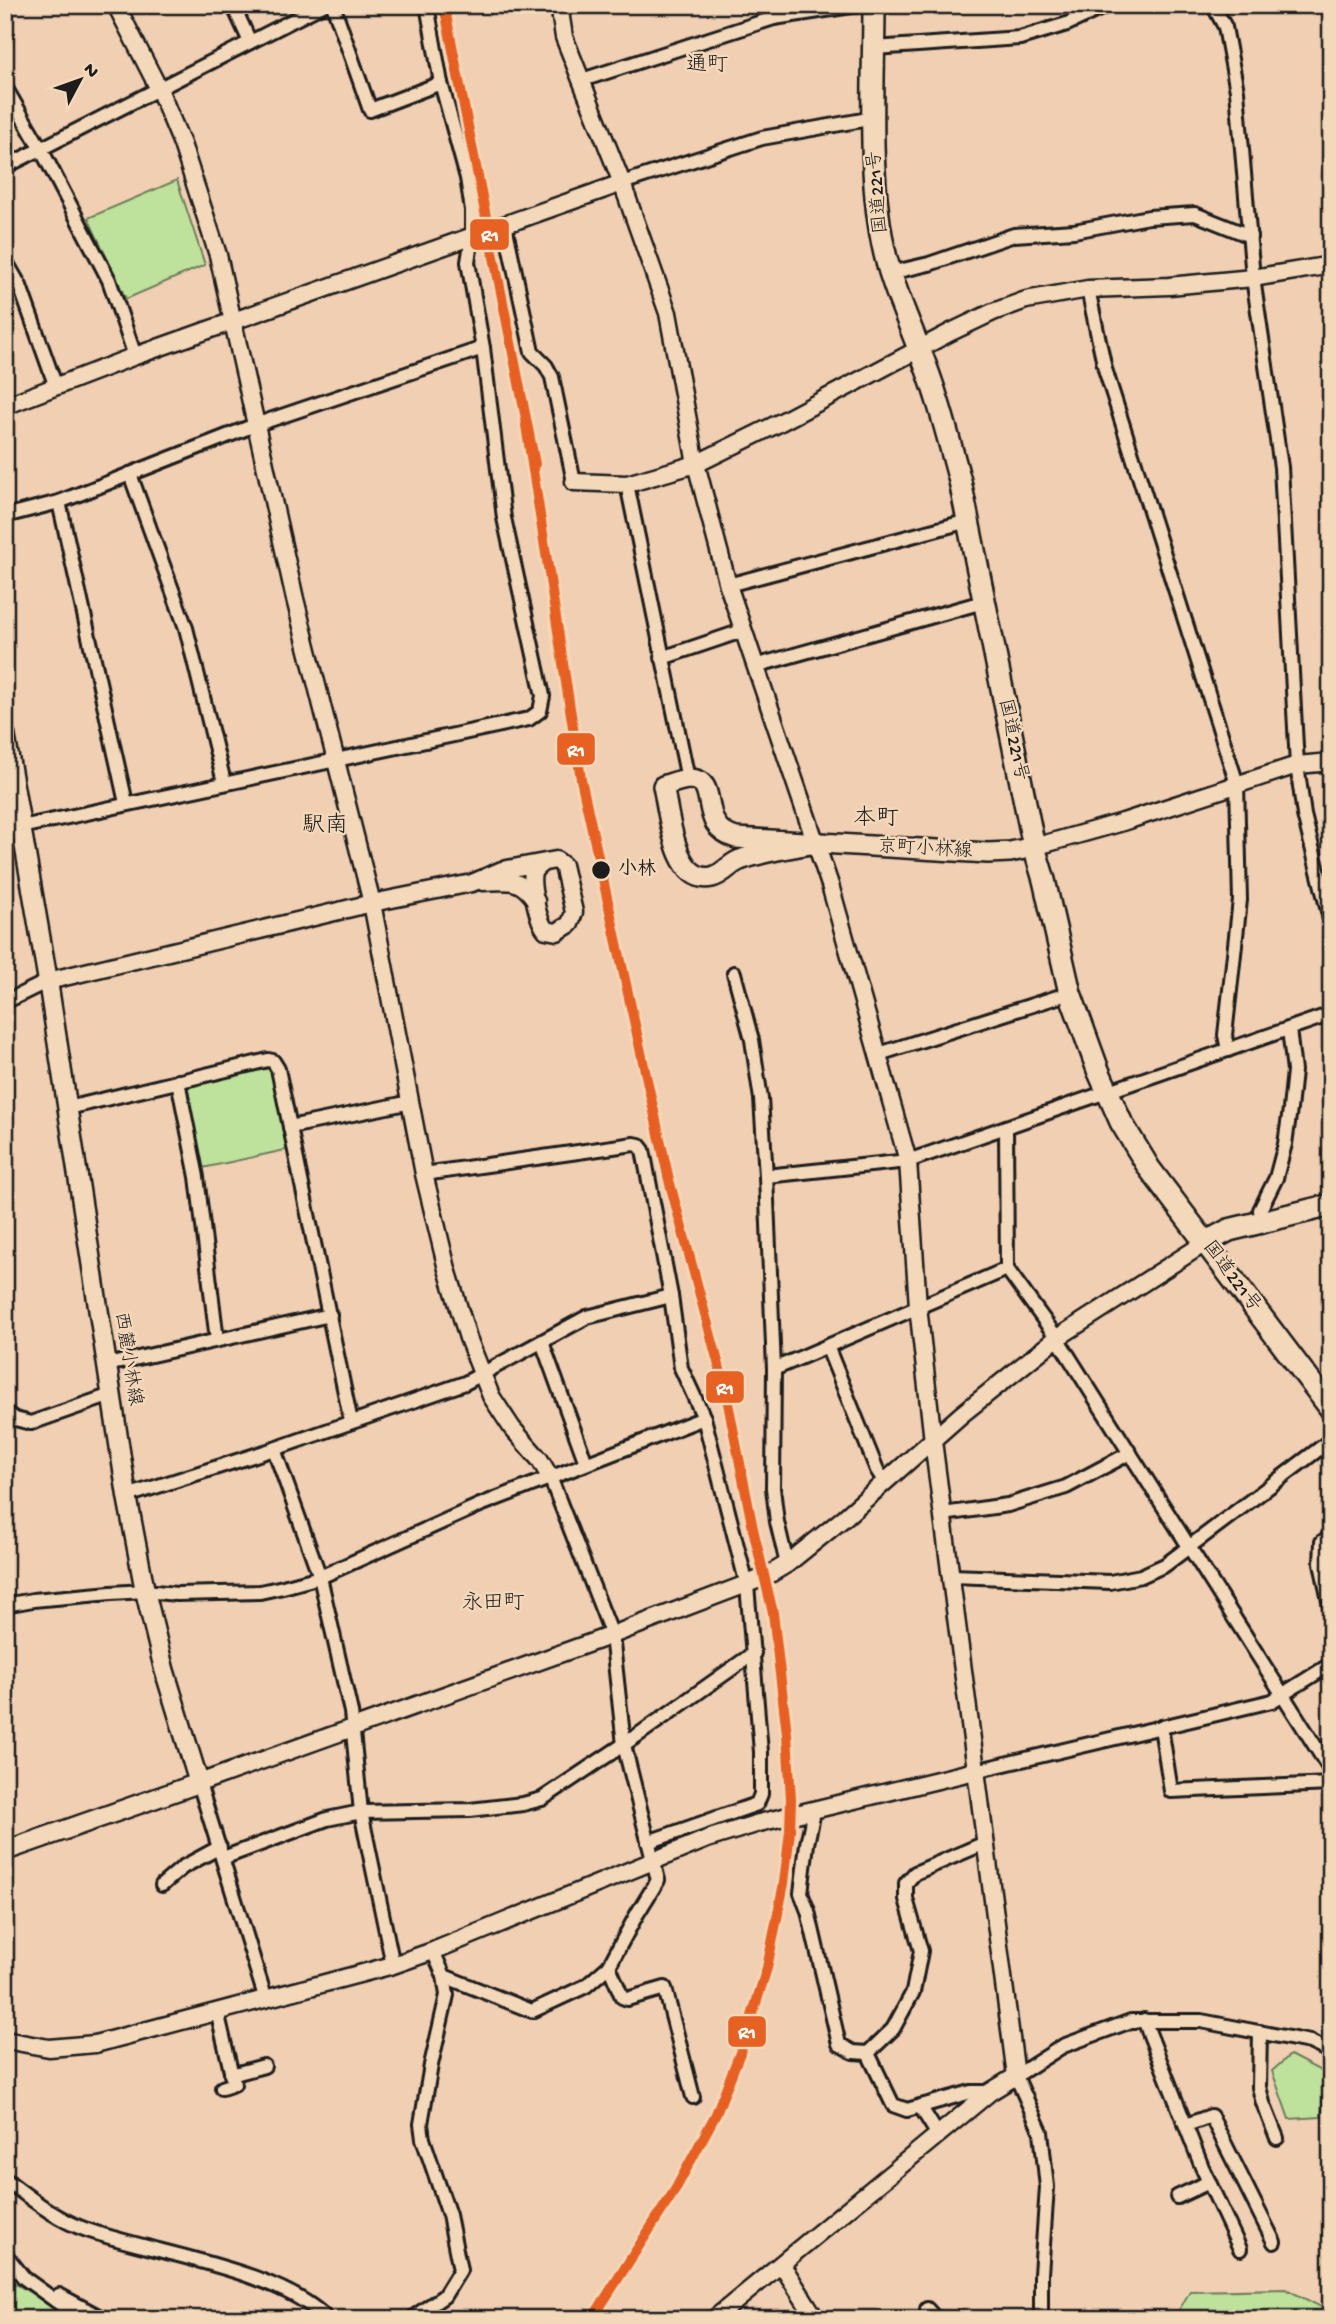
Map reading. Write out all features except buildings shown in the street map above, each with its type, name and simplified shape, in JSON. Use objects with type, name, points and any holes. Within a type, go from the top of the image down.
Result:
[{"type":"highway","name":"国道221号","points":[[874,5],[874,118],[878,206],[884,253],[946,429],[968,521],[1034,848],[1070,993],[1121,1122],[1149,1168],[1331,1409]]},
{"type":"highway","points":[[1205,1242],[1229,1230],[1331,1205]]},
{"type":"main road","name":"西麓小林線","points":[[5,734],[48,981],[127,1496],[145,1591],[164,1669],[199,1783]]},
{"type":"main road","name":"京町小林線","points":[[815,843],[739,860],[713,877],[692,873],[680,858],[663,786],[688,779],[704,785],[716,827],[724,835],[736,838],[988,853],[1034,848]]},
{"type":"main road","points":[[5,1851],[199,1783]]},
{"type":"street","points":[[116,5],[159,89],[182,144],[204,208],[234,321],[255,425],[372,903],[424,1174],[447,1269],[481,1374],[500,1411],[540,1460],[550,1478],[612,1635],[624,1745],[658,1880],[636,1914],[609,1966],[586,1986],[532,2011],[444,1976]]},
{"type":"street","points":[[233,5],[250,42]]},
{"type":"street","points":[[5,167],[323,5]]},
{"type":"street","points":[[333,5],[370,110],[441,83]]},
{"type":"street","points":[[21,827],[529,719],[540,711],[542,705],[504,518],[483,348],[468,262],[472,210],[467,178],[441,83],[427,5]]},
{"type":"street","points":[[559,5],[564,37],[622,183],[668,313],[696,464],[728,585],[830,885],[908,1161],[918,1306],[933,1441],[1016,2076],[1041,2132],[1047,2187],[1041,2319]]},
{"type":"street","points":[[582,80],[774,18],[858,5]]},
{"type":"street","points":[[874,48],[1020,38],[1067,23],[1108,5]]},
{"type":"street","points":[[1213,5],[1225,27],[1237,91],[1253,278],[1281,467],[1297,765],[1304,815],[1331,923]]},
{"type":"street","points":[[5,87],[41,149],[109,280],[135,356]]},
{"type":"street","points":[[5,406],[135,356],[622,183],[762,138],[874,118]]},
{"type":"street","points":[[890,273],[929,264],[1014,235],[1074,231],[1149,217],[1195,214],[1250,236]]},
{"type":"street","points":[[505,225],[532,352],[546,366],[552,377],[574,482],[627,484],[696,464],[993,312],[1026,300],[1088,289],[1169,286],[1253,278],[1331,265]]},
{"type":"street","points":[[5,260],[20,286],[56,387]]},
{"type":"street","points":[[1088,289],[1105,369],[1237,784],[1240,900],[1225,1035],[1228,1050]]},
{"type":"street","points":[[5,516],[59,502],[255,425],[483,348]]},
{"type":"street","points":[[130,474],[186,628],[224,782]]},
{"type":"street","points":[[627,484],[688,779]]},
{"type":"street","points":[[59,502],[126,803]]},
{"type":"street","points":[[728,585],[968,521]]},
{"type":"street","points":[[755,666],[984,602]]},
{"type":"street","points":[[662,658],[742,631]]},
{"type":"street","points":[[1034,848],[1297,765],[1331,762]]},
{"type":"street","points":[[472,883],[502,870],[556,860],[563,865],[574,912],[570,924],[557,932],[546,930],[539,921],[533,878],[536,868],[541,864]]},
{"type":"street","points":[[5,1002],[48,981],[372,903],[472,883],[512,881],[525,887],[536,901]]},
{"type":"street","points":[[734,973],[754,1052],[761,1099],[774,1369],[773,1488],[777,1522],[787,1564]]},
{"type":"street","points":[[879,1054],[1070,993]]},
{"type":"street","points":[[766,1176],[908,1161],[1331,1014]]},
{"type":"street","points":[[1262,1222],[1260,1210],[1276,1178],[1289,1121],[1294,1071],[1289,1029]]},
{"type":"street","points":[[68,1108],[262,1060],[273,1061],[278,1069],[351,1423]]},
{"type":"street","points":[[178,1082],[197,1177],[218,1340]]},
{"type":"street","points":[[290,1127],[411,1102]]},
{"type":"street","points":[[1006,1127],[1007,1269],[1057,1338],[1331,1771]]},
{"type":"street","points":[[424,1174],[639,1145],[644,1153],[671,1296],[681,1368],[705,1418],[747,1585],[761,1752],[759,1800],[753,1807],[728,1813],[648,1842]]},
{"type":"street","points":[[266,2000],[199,1783],[747,1585],[787,1564],[962,1414],[1057,1338],[1205,1242]]},
{"type":"street","points":[[774,1369],[1007,1269]]},
{"type":"street","points":[[127,1496],[274,1450],[465,1383],[587,1317],[671,1296]]},
{"type":"street","points":[[107,1365],[330,1315]]},
{"type":"street","points":[[542,1342],[586,1463]]},
{"type":"street","points":[[827,1346],[877,1470],[885,1482]]},
{"type":"street","points":[[5,1412],[15,1419],[31,1423],[111,1395]]},
{"type":"street","points":[[5,1605],[33,1600],[145,1591],[177,1594],[260,1592],[320,1577],[480,1505],[705,1418]]},
{"type":"street","points":[[951,1576],[1110,1582],[1141,1576],[1165,1565],[1331,1440]]},
{"type":"street","points":[[274,1450],[320,1577],[353,1727],[360,1812],[393,1965]]},
{"type":"street","points":[[943,1514],[1009,1505],[1066,1487],[1130,1453]]},
{"type":"street","points":[[1331,1536],[1322,1542],[1321,1563],[1331,1611]]},
{"type":"street","points":[[162,1885],[183,1867],[327,1819],[360,1812],[470,1810],[542,1799],[754,1653]]},
{"type":"street","points":[[5,2040],[49,2048],[95,2044],[393,1965],[707,1839],[759,1823],[1272,1701],[1331,1664]]},
{"type":"street","points":[[1161,1727],[1171,1791],[1331,1784]]},
{"type":"street","points":[[814,1811],[801,1893],[808,1911],[839,2044],[853,2052],[868,2053],[893,2029],[913,1992],[921,1951],[906,1899],[906,1883],[915,1873],[985,1843]]},
{"type":"street","points":[[411,2319],[444,2296],[460,2270],[449,2214],[423,2139],[421,2124],[447,1995],[444,1976],[433,1951]]},
{"type":"street","points":[[609,1966],[622,1997],[627,1999],[665,1988],[693,2097]]},
{"type":"street","points":[[217,2011],[234,2084],[222,2088]]},
{"type":"street","points":[[1144,2020],[1209,2182],[1240,2249]]},
{"type":"street","points":[[714,2319],[990,2092],[1063,2046],[1131,2021],[1201,2021],[1310,2042],[1331,2052]]},
{"type":"street","points":[[1260,2032],[1259,2087],[1277,2138]]},
{"type":"street","points":[[868,2053],[893,2105],[907,2109],[971,2092],[990,2092]]},
{"type":"street","points":[[231,2075],[264,2066]]},
{"type":"street","points":[[920,2106],[938,2135]]},
{"type":"street","points":[[1186,2125],[1211,2116],[1274,2242]]},
{"type":"street","points":[[5,2179],[36,2203],[84,2230],[259,2279],[315,2306],[327,2319]]},
{"type":"street","points":[[1177,2197],[1209,2182]]},
{"type":"street","points":[[5,2254],[24,2278],[81,2319]]},
{"type":"street","points":[[782,2265],[817,2319]]},
{"type":"street","points":[[24,2278],[104,2319]]},
{"type":"green space","points":[[177,180],[205,265],[126,299],[88,218]]},
{"type":"green space","points":[[267,1066],[272,1070],[290,1149],[198,1169],[185,1093],[187,1087]]},
{"type":"green space","points":[[1290,2055],[1325,2073],[1321,2117],[1289,2119],[1272,2071]]},
{"type":"green space","points":[[5,2278],[77,2319],[5,2319]]},
{"type":"green space","points":[[1286,2289],[1331,2312],[1331,2319],[1174,2319],[1190,2291]]},
{"type":"transit line","name":"R1","points":[[444,5],[535,464]]},
{"type":"transit line","name":"R1","points":[[526,425],[581,779],[669,1180],[725,1388],[773,1613],[787,1734],[791,1799],[784,1883],[767,1968],[743,2045],[716,2114],[675,2190],[592,2319]]},
{"type":"place","name":"小林","points":[[601,870]]},
{"type":"district","name":"通町","points":[[707,66]]},
{"type":"district","name":"本町","points":[[876,819]]},
{"type":"district","name":"駅南","points":[[325,826]]},
{"type":"district","name":"永田町","points":[[493,1604]]}]
